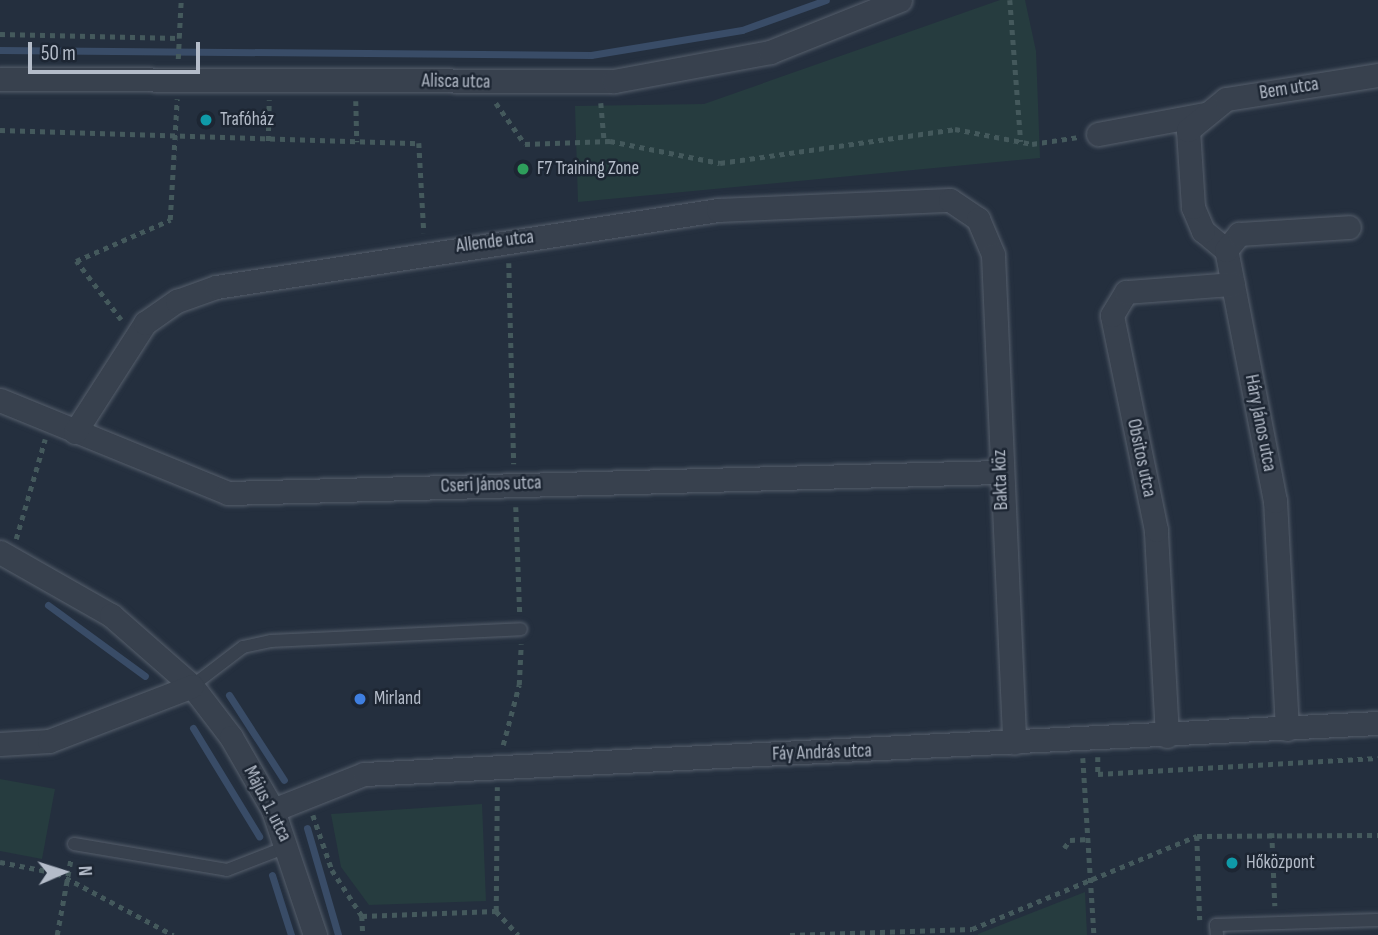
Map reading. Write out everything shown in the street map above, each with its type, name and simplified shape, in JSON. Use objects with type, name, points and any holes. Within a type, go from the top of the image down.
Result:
[{"type":"street","name":"Alisca utca","points":[[0,79],[178,71],[269,79],[481,83],[600,81],[770,52],[894,1]]},
{"type":"street","name":"Bem utca","points":[[1098,134],[1205,114],[1226,99],[1378,75]]},
{"type":"street","points":[[1205,114],[1188,130],[1193,207],[1203,231],[1226,250],[1239,234],[1349,227]]},
{"type":"street","name":"Allende utca","points":[[75,432],[125,345],[177,301],[239,282],[425,250],[508,241],[718,210],[936,198],[966,206],[978,219]]},
{"type":"street","name":"Bakta köz","points":[[978,219],[993,255],[1014,743]]},
{"type":"street","name":"Háry János utca","points":[[1226,250],[1275,501],[1287,729]]},
{"type":"street","name":"Obsitos utca","points":[[1167,736],[1156,530],[1112,315],[1126,292],[1233,284]]},
{"type":"street","name":"Cseri János utca","points":[[0,400],[228,493],[1001,472]]},
{"type":"street","name":"Május 1. utca","points":[[6,554],[111,615],[192,687],[231,737],[273,810],[290,846],[314,935]]},
{"type":"street","points":[[0,744],[49,741],[192,687]]},
{"type":"street","name":"Fáy András utca","points":[[273,810],[304,793],[361,775],[497,766],[1167,736],[1378,723]]},
{"type":"lane","points":[[192,687],[243,647],[271,640],[521,629]]},
{"type":"lane","points":[[74,844],[227,870],[290,846]]},
{"type":"lane","points":[[1216,930],[1275,923],[1378,920]]},
{"type":"path","points":[[114,332],[122,322],[76,261],[170,220],[181,0]]},
{"type":"path","points":[[1010,0],[1021,142]]},
{"type":"path","points":[[0,34],[178,40]]},
{"type":"path","points":[[268,141],[269,79]]},
{"type":"path","points":[[356,80],[356,142]]},
{"type":"path","points":[[600,81],[604,141]]},
{"type":"path","points":[[481,83],[525,144],[604,141],[720,163],[955,129],[1021,142],[1098,134]]},
{"type":"path","points":[[0,130],[175,140],[419,142],[425,250]]},
{"type":"path","points":[[508,241],[521,629],[519,685],[497,766],[496,911],[518,935]]},
{"type":"path","points":[[6,554],[51,422]]},
{"type":"path","points":[[1070,759],[1098,757],[1098,774],[1378,758]]},
{"type":"path","points":[[1083,758],[1094,935]]},
{"type":"path","points":[[304,793],[332,870],[362,916],[363,935]]},
{"type":"path","points":[[1272,834],[1275,923]]},
{"type":"path","points":[[790,935],[973,932],[1091,884],[1197,836],[1378,835]]},
{"type":"path","points":[[1197,836],[1200,926],[1216,930]]},
{"type":"path","points":[[1064,848],[1070,840],[1089,839]]},
{"type":"path","points":[[57,935],[74,844]]},
{"type":"path","points":[[0,862],[67,879],[173,935]]},
{"type":"path","points":[[362,916],[496,911]]},
{"type":"green space","points":[[1000,0],[1025,0],[1036,51],[1040,158],[578,202],[575,106],[704,104]]},
{"type":"green space","points":[[0,779],[55,789],[42,859],[0,851]]},
{"type":"green space","points":[[482,804],[486,901],[369,905],[341,867],[331,814]]},
{"type":"green space","points":[[1085,892],[1087,935],[978,935],[978,934]]},
{"type":"waterway","points":[[0,50],[591,55],[742,30],[826,0]]},
{"type":"waterway","points":[[48,605],[145,676]]},
{"type":"waterway","points":[[229,695],[284,780]]},
{"type":"waterway","points":[[193,728],[259,836]]},
{"type":"waterway","points":[[307,828],[338,935]]},
{"type":"waterway","points":[[272,875],[291,935]]},
{"type":"place","name":"Trafóház","points":[[206,120]]},
{"type":"place","name":"F7 Training Zone","points":[[523,169]]},
{"type":"place","name":"Mirland","points":[[360,699]]},
{"type":"place","name":"Hőközpont","points":[[1232,863]]}]
